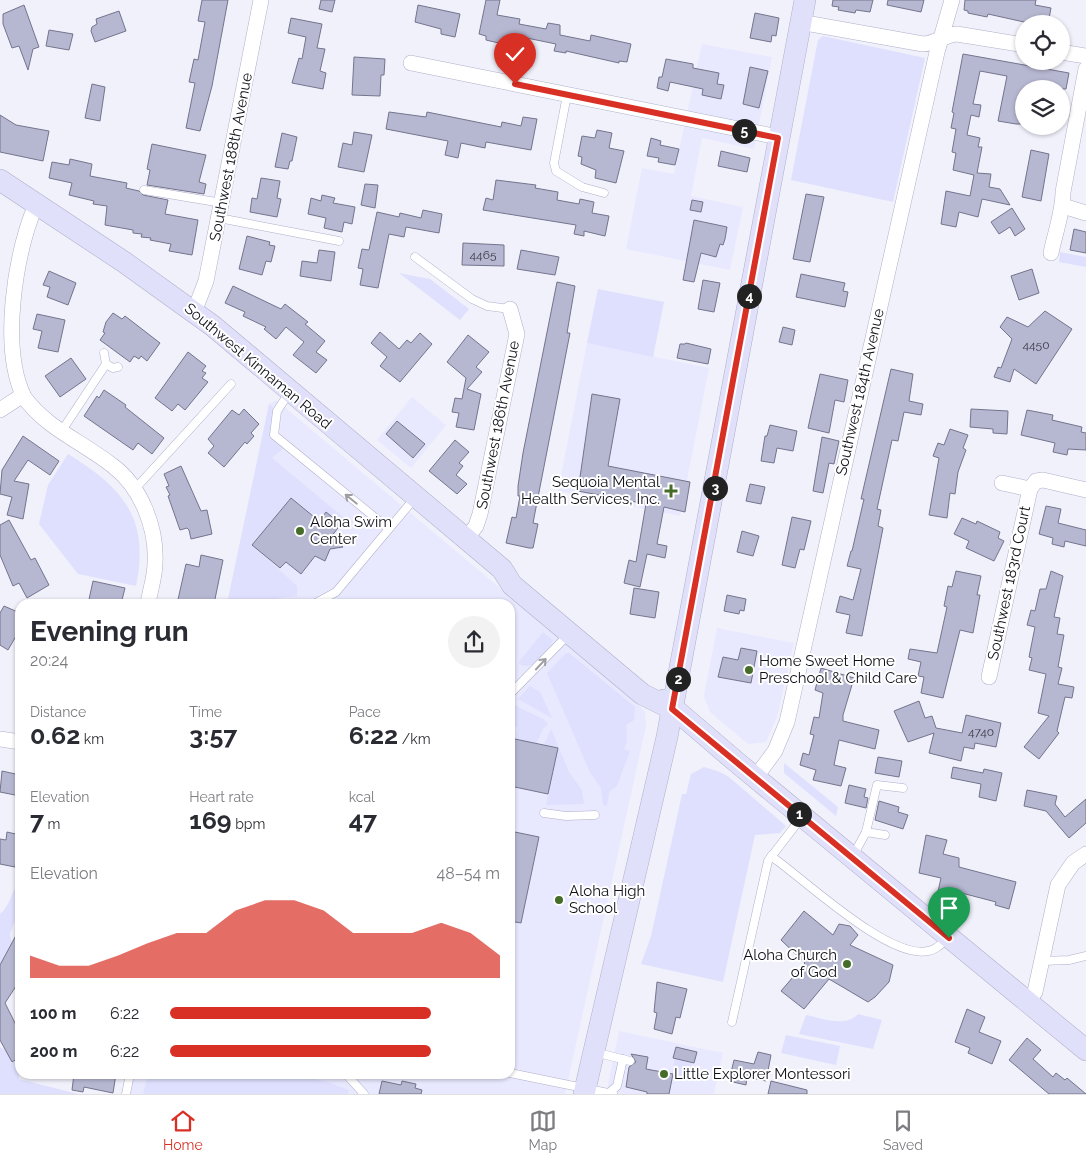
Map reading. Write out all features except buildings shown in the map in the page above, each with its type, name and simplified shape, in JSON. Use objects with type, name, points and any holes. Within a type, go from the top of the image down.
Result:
[{"type":"main road","points":[[585,1090],[672,709],[804,0]]},
{"type":"main road","name":"Southwest Kinnaman Road","points":[[0,180],[118,257],[194,312],[502,569],[512,585],[642,694],[672,709]]},
{"type":"main road","name":"Southwest Kinnaman Road","points":[[502,569],[520,574],[644,678],[672,709],[1086,1050]]},
{"type":"street","name":"Southwest 188th Avenue","points":[[194,312],[206,281],[261,0]]},
{"type":"street","name":"Southwest 184th Avenue","points":[[755,778],[774,752],[787,722],[934,62],[952,0]]},
{"type":"street","points":[[800,22],[922,44],[929,44],[957,34],[1015,44]]},
{"type":"street","points":[[1070,53],[1086,56]]},
{"type":"street","points":[[411,63],[778,138]]},
{"type":"street","points":[[1051,253],[1057,220],[1063,206],[1063,192],[1086,69]]},
{"type":"street","points":[[36,204],[15,274],[5,336],[10,364],[23,395],[37,412],[61,432],[114,467],[134,490],[150,523],[155,551],[155,565],[149,599]]},
{"type":"street","points":[[1063,206],[1086,213]]},
{"type":"street","name":"Southwest 186th Avenue","points":[[466,539],[476,526],[480,514],[517,334],[510,309]]},
{"type":"street","points":[[0,410],[23,395]]},
{"type":"street","points":[[1002,483],[1030,489],[1036,482],[1043,480],[1086,490]]},
{"type":"street","name":"Southwest 183rd Court","points":[[989,677],[1030,489]]},
{"type":"street","points":[[0,739],[15,741]]},
{"type":"street","points":[[1028,1001],[1035,992],[1058,885],[1073,863],[1086,854]]},
{"type":"lane","points":[[567,95],[554,163],[556,171],[582,187],[604,193]]},
{"type":"lane","points":[[144,190],[339,241]]},
{"type":"lane","points":[[415,257],[472,299],[487,306],[510,309]]},
{"type":"lane","points":[[61,432],[106,364],[104,353]]},
{"type":"lane","points":[[106,364],[113,368],[118,367]]},
{"type":"lane","points":[[134,490],[231,384]]},
{"type":"lane","points":[[290,391],[277,411],[274,435],[389,529]]},
{"type":"lane","points":[[323,599],[336,592],[416,497]]},
{"type":"lane","points":[[515,689],[570,633]]},
{"type":"lane","points":[[852,858],[866,832],[877,785],[903,788]]},
{"type":"lane","points":[[544,813],[566,816],[595,815]]},
{"type":"lane","points":[[732,1022],[766,868],[772,856],[802,817]]},
{"type":"lane","points":[[866,832],[885,835]]},
{"type":"lane","points":[[772,856],[869,932],[919,952],[936,949],[949,938]]},
{"type":"lane","points":[[1042,961],[1069,960],[1086,956]]},
{"type":"lane","points":[[515,1074],[585,1090],[611,1093],[617,1086],[626,1060],[594,1052]]},
{"type":"lane","points":[[126,1094],[129,1079]]},
{"type":"lane","points":[[350,1079],[364,1094]]},
{"type":"shaded area","points":[[823,36],[925,58],[893,202],[791,180],[818,40]]},
{"type":"shaded area","points":[[702,44],[772,57],[754,149],[702,138],[691,196],[743,207],[730,270],[626,249],[642,168],[674,174]]},
{"type":"shaded area","points":[[1060,252],[1086,257],[1086,267],[1059,262]]},
{"type":"shaded area","points":[[399,273],[430,279],[469,309],[460,320]]},
{"type":"shaded area","points":[[598,289],[664,302],[653,357],[587,343]]},
{"type":"shaded area","points":[[587,343],[709,368],[680,516],[558,491]]},
{"type":"shaded area","points":[[412,397],[446,425],[411,468],[377,440]]},
{"type":"shaded area","name":"Aloha High School","points":[[276,400],[513,599],[228,599],[269,404]]},
{"type":"shaded area","points":[[269,404],[277,411],[274,435],[286,446],[272,458],[348,521],[341,524],[326,512],[319,521],[291,498],[252,545],[297,586],[297,596],[277,599],[228,599]]},
{"type":"shaded area","points":[[68,454],[104,479],[128,507],[135,523],[139,541],[136,586],[78,574],[39,524],[48,485]]},
{"type":"shaded area","name":"Aloha High School","points":[[515,601],[638,704],[645,712],[646,726],[565,1094],[122,1094],[125,1079],[515,1079]]},
{"type":"shaded area","name":"Home Sweet Home Preschool & Child Care","points":[[717,628],[794,643],[777,717],[766,742],[748,744],[710,712],[704,696]]},
{"type":"shaded area","points":[[543,632],[553,640],[551,645],[533,665],[524,666],[518,663]]},
{"type":"shaded area","points":[[566,653],[569,653],[635,707],[634,720],[626,725],[627,741],[624,749],[630,751],[617,786],[609,792],[607,806],[603,805],[601,788],[590,772],[547,673]]},
{"type":"shaded area","points":[[530,686],[540,692],[552,718],[518,699]]},
{"type":"shaded area","points":[[515,705],[543,719],[548,724],[543,729],[536,744],[516,739],[518,727],[515,726]]},
{"type":"shaded area","points":[[551,729],[569,772],[582,790],[584,804],[546,805],[558,748],[544,745]]},
{"type":"shaded area","points":[[784,763],[838,807],[836,816],[784,773]]},
{"type":"shaded area","points":[[704,767],[729,777],[786,826],[780,833],[755,835],[723,982],[641,964],[651,936],[682,794],[686,794],[691,774]]},
{"type":"shaded area","points":[[15,889],[15,920],[10,934],[12,945],[4,964],[0,963],[0,914]]},
{"type":"shaded area","points":[[858,1014],[882,1020],[873,1049],[799,1034],[806,1015],[840,1021],[853,1018]]},
{"type":"shaded area","name":"Little Explorer Montessori","points":[[619,1031],[723,1053],[714,1094],[606,1094]]},
{"type":"shaded area","points":[[786,1035],[840,1046],[836,1065],[781,1053]]},
{"type":"shaded area","points":[[0,1047],[9,1053],[11,1063],[15,1061],[15,1079],[78,1094],[0,1094]]},
{"type":"shaded area","points":[[675,1058],[692,1061],[688,1081],[671,1078]]},
{"type":"shaded area","points":[[147,1079],[314,1079],[349,1090],[348,1094],[143,1094]]},
{"type":"place","name":"Sequoia Mental Health Services, Inc.","points":[[671,491]]},
{"type":"place","name":"Aloha Swim Center","points":[[300,531]]},
{"type":"place","name":"Home Sweet Home Preschool & Child Care","points":[[749,670]]},
{"type":"place","name":"Aloha High School","points":[[559,900]]},
{"type":"place","name":"Aloha Church of God","points":[[847,964]]},
{"type":"place","name":"Little Explorer Montessori","points":[[664,1074]]},
{"type":"route","points":[[515,84],[778,138],[715,488],[672,709],[949,938]]}]
